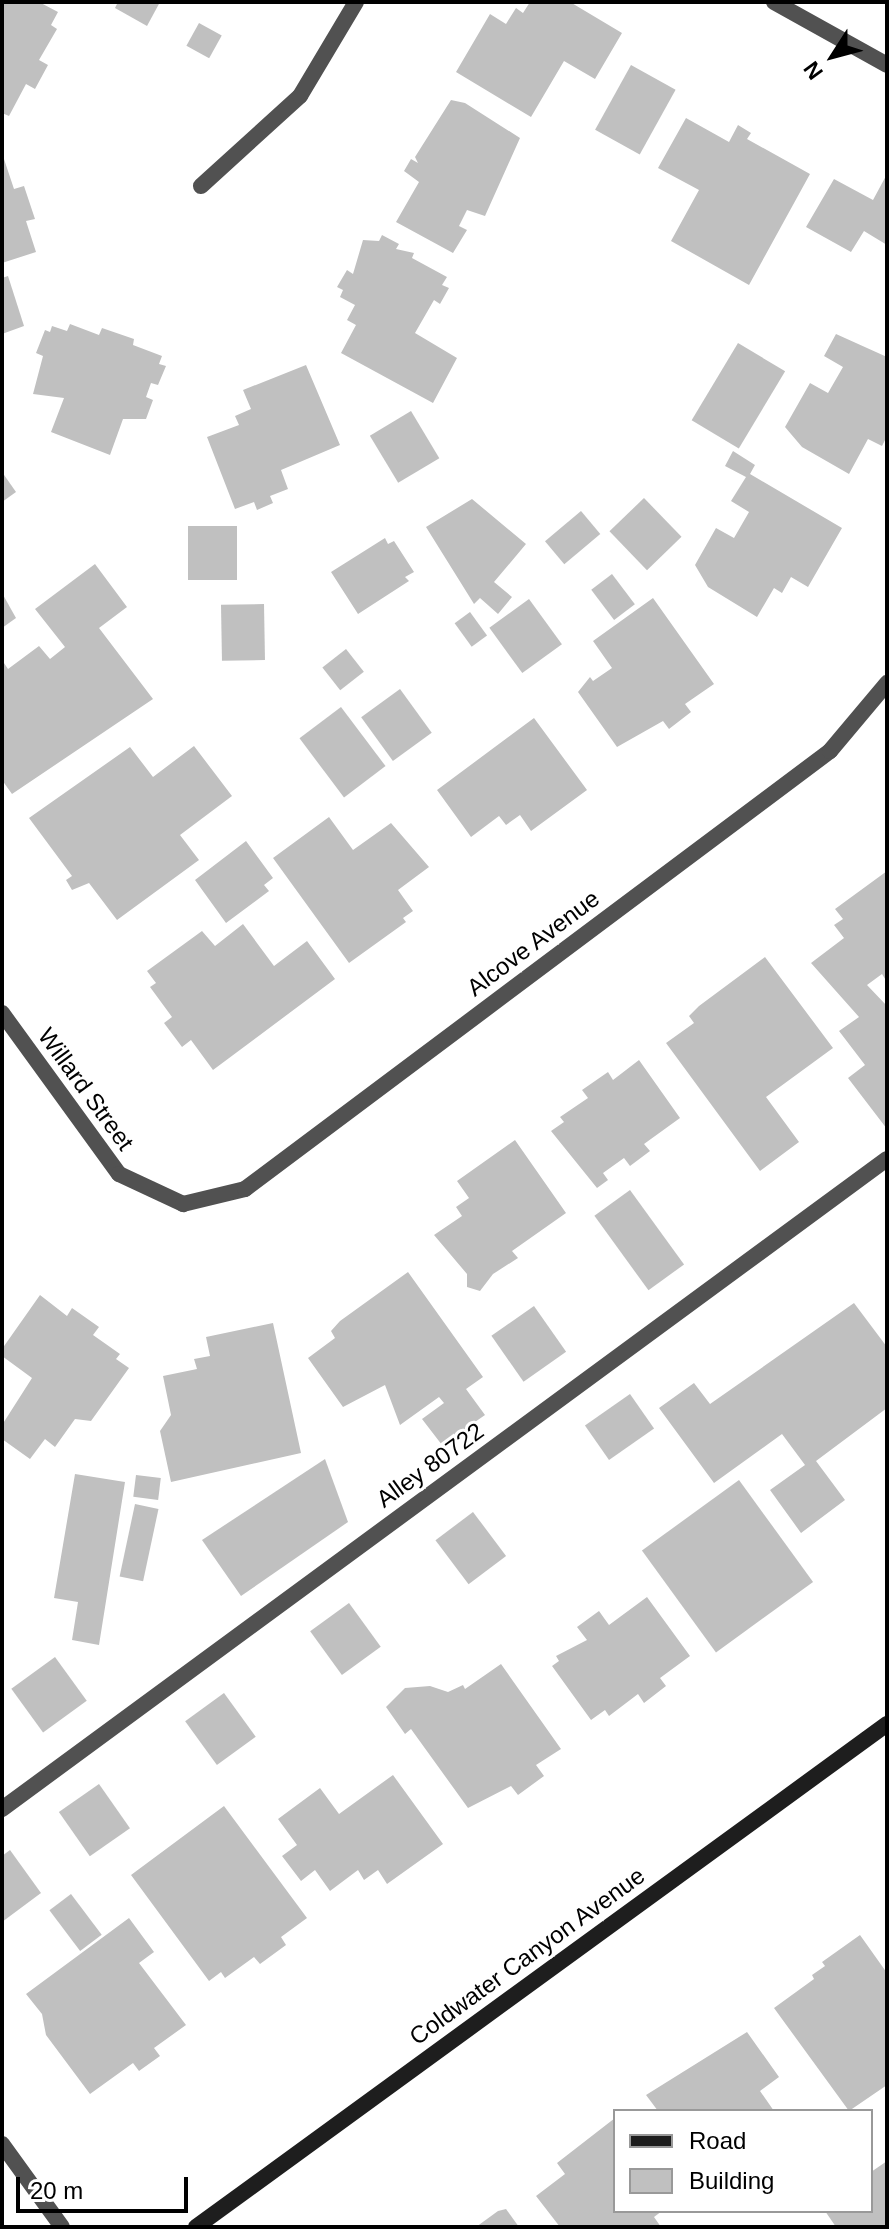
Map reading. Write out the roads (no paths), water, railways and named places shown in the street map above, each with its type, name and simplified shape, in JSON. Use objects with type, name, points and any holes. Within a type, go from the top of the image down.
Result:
[{"type":"main road","name":"Coldwater Canyon Avenue","points":[[196,2227],[887,1724]]},
{"type":"street","points":[[201,186],[300,96],[356,2]]},
{"type":"street","points":[[774,2],[887,65]]},
{"type":"street","name":"Alcove Avenue","points":[[183,1204],[245,1189],[830,751],[887,683]]},
{"type":"street","name":"Willard Street","points":[[2,1013],[119,1174],[183,1204]]},
{"type":"street","name":"Alley 80722","points":[[2,1809],[887,1159]]},
{"type":"street","points":[[2,2144],[62,2227]]}]
